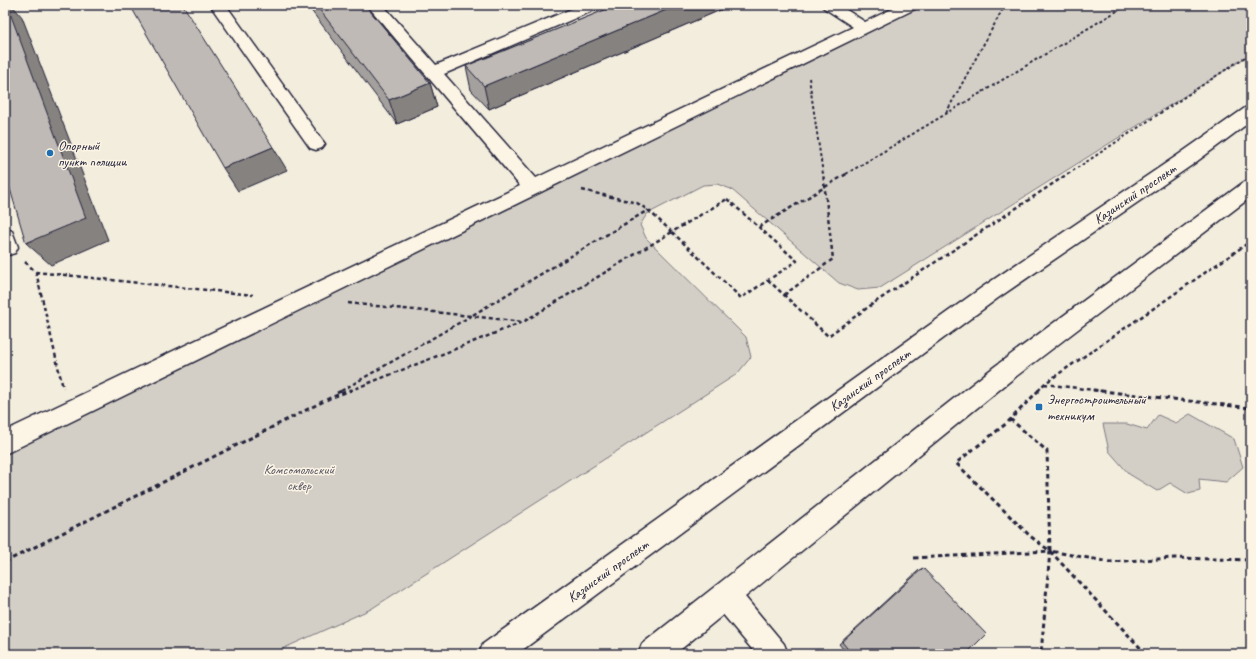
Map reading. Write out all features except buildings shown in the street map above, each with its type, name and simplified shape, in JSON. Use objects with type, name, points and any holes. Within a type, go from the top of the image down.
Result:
[{"type":"main road","points":[[218,5],[316,144]]},
{"type":"main road","points":[[375,5],[434,72],[540,184]]},
{"type":"main road","points":[[434,72],[594,5]]},
{"type":"main road","points":[[829,5],[864,28]]},
{"type":"main road","points":[[5,443],[912,5]]},
{"type":"main road","name":"Казанский проспект","points":[[493,654],[991,292],[1251,112]]},
{"type":"main road","points":[[652,654],[1002,374],[1251,188]]},
{"type":"main road","points":[[726,596],[774,654]]},
{"type":"path","points":[[946,114],[1006,5]]},
{"type":"path","points":[[759,227],[1127,5]]},
{"type":"path","points":[[768,280],[828,336],[874,303],[1251,54]]},
{"type":"path","points":[[784,295],[833,259],[825,187],[806,56]]},
{"type":"path","points":[[330,398],[523,322],[673,232],[728,199],[797,261],[742,298],[673,232],[648,210],[637,204],[540,184]]},
{"type":"path","points":[[5,562],[330,398],[648,210]]},
{"type":"path","points":[[1146,654],[1050,551],[1030,536],[956,463],[1010,419],[1044,384],[1251,241]]},
{"type":"path","points":[[6,244],[36,272],[64,392]]},
{"type":"path","points":[[36,272],[258,295]]},
{"type":"path","points":[[303,299],[523,322]]},
{"type":"path","points":[[1044,384],[1251,408]]},
{"type":"path","points":[[1010,419],[1047,451],[1050,551],[1041,654]]},
{"type":"path","points":[[914,558],[1050,551],[1110,562],[1174,558],[1251,560]]},
{"type":"green space","name":"Комсомольский сквер","points":[[924,5],[1251,5],[1251,54],[880,288],[858,290],[839,283],[731,189],[717,184],[703,185],[647,214],[640,225],[646,238],[746,337],[751,357],[737,374],[371,609],[271,654],[5,654],[5,454]]},
{"type":"green space","points":[[1190,414],[1234,439],[1243,467],[1226,482],[1199,479],[1200,491],[1188,494],[1170,483],[1157,491],[1129,474],[1109,451],[1103,424],[1127,424],[1147,430],[1158,415],[1176,423]]},
{"type":"place","name":"Опорный пункт полиции","points":[[50,153]]},
{"type":"place","name":"Энергостроительный техникум","points":[[1039,407]]}]
